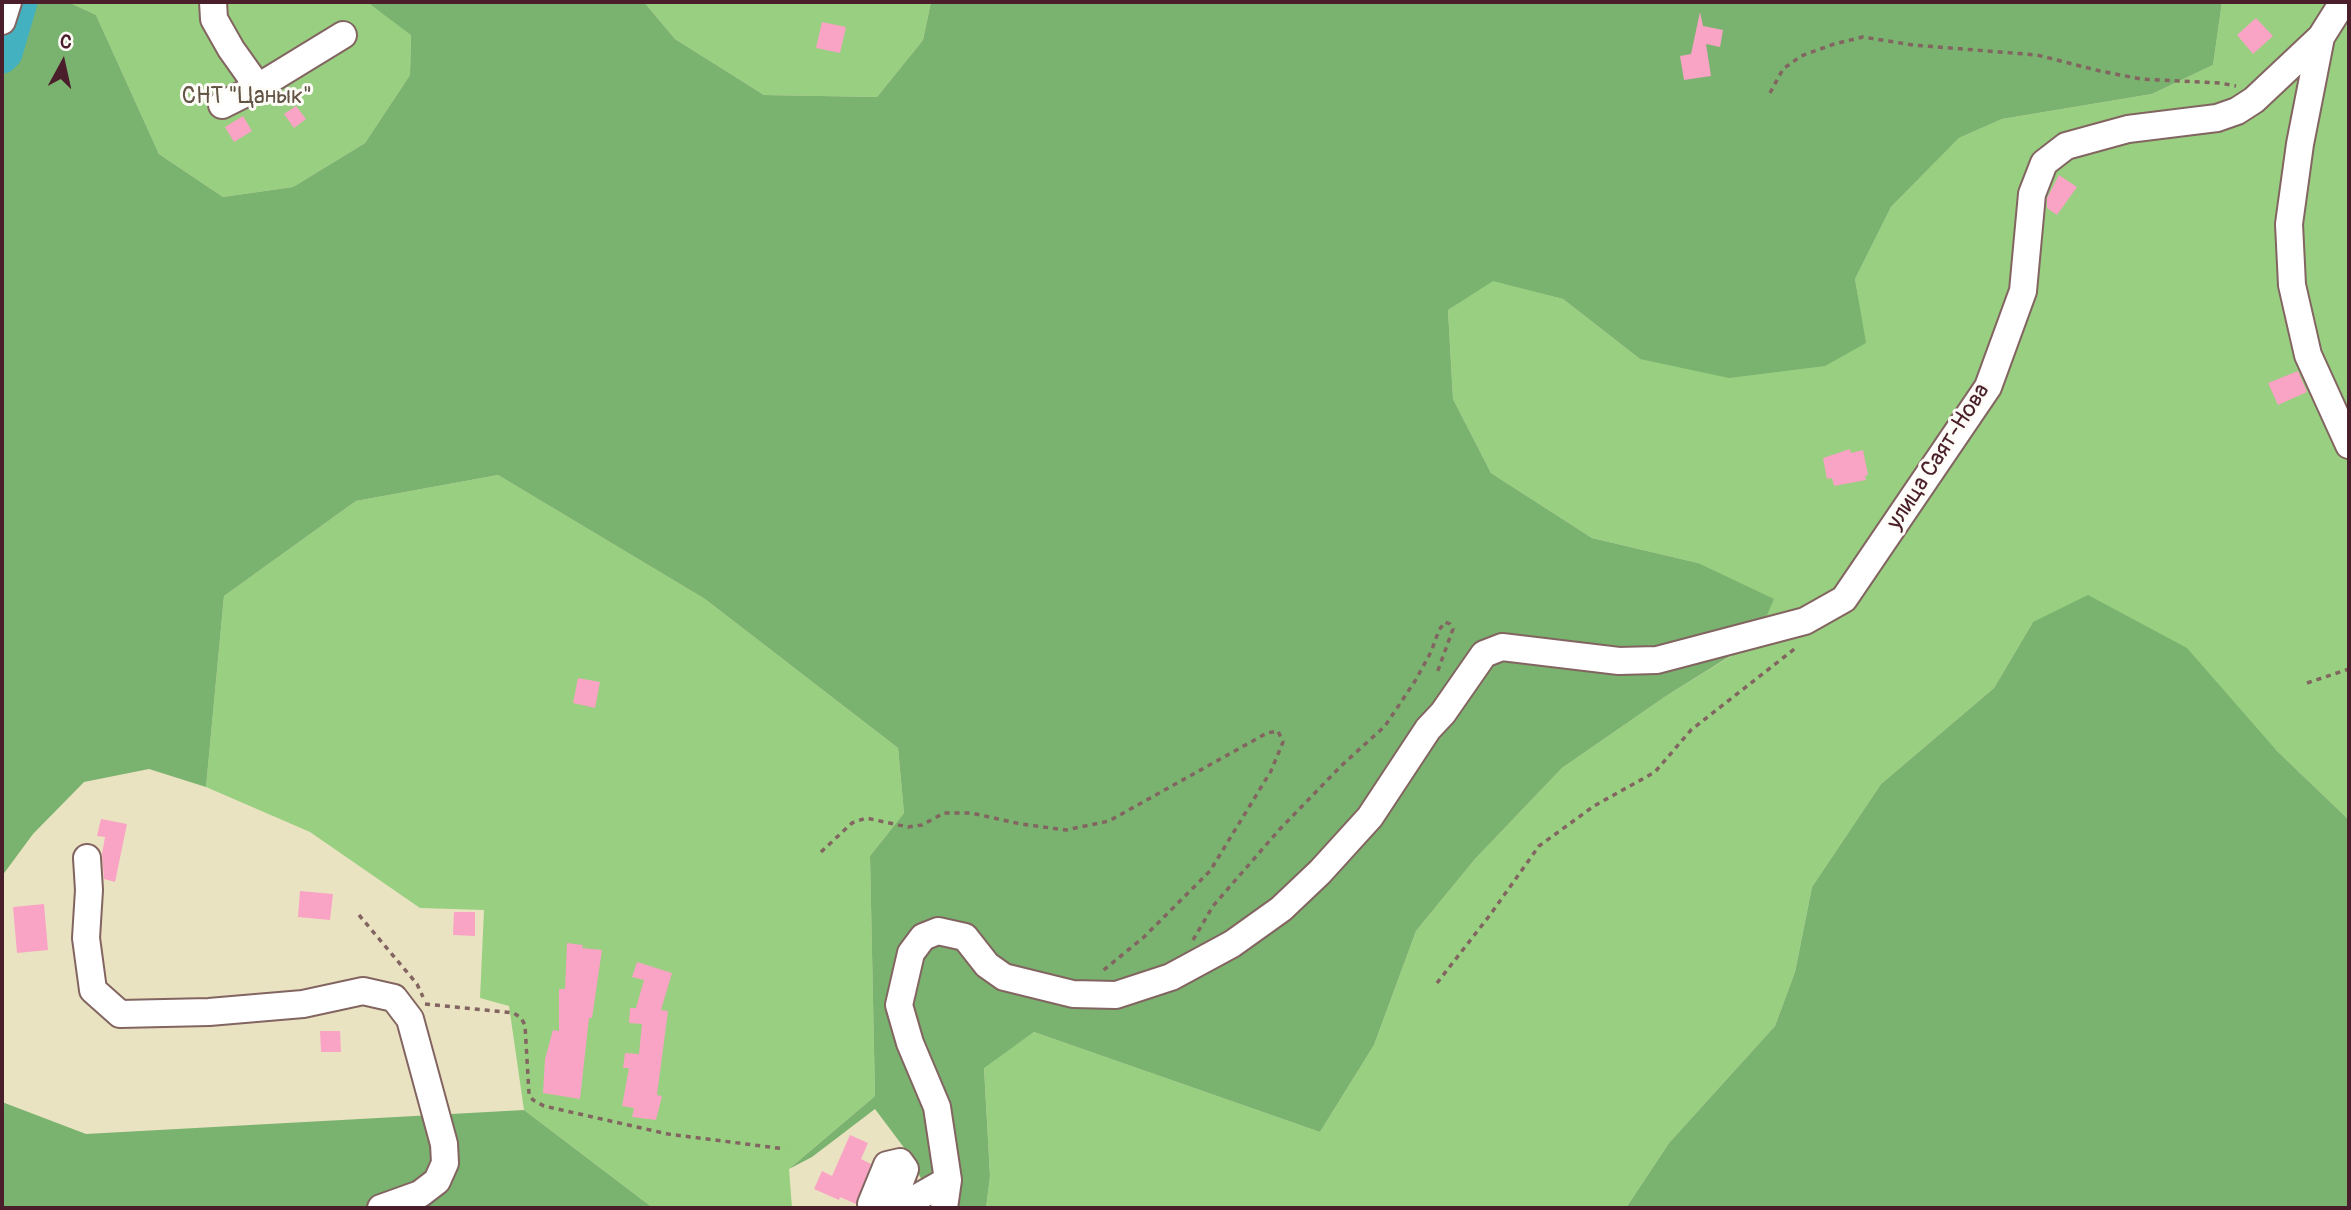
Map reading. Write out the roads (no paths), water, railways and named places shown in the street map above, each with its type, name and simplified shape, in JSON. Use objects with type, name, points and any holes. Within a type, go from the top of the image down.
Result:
[{"type":"street","points":[[2,21],[8,2]]},
{"type":"street","points":[[213,2],[214,19],[230,49],[258,87]]},
{"type":"street","name":"улица Саят-Нова","points":[[948,1180],[937,1107],[909,1043],[899,1005],[911,953],[923,937],[938,930],[965,937],[987,965],[1004,976],[1073,994],[1116,995],[1171,978],[1232,944],[1281,909],[1320,872],[1370,817],[1428,729],[1443,713],[1484,654],[1502,647],[1619,661],[1657,660],[1805,621],[1844,599],[1988,387],[2023,291],[2032,194],[2044,163],[2066,146],[2129,129],[2217,118],[2237,111],[2254,100],[2321,37],[2343,2]]},
{"type":"street","points":[[222,105],[258,87],[343,35]]},
{"type":"street","name":"улица Саят-Нова","points":[[2321,37],[2300,144],[2289,224],[2292,285],[2308,355],[2349,445]]},
{"type":"street","points":[[87,859],[89,890],[86,938],[93,990],[120,1014],[208,1012],[303,1004],[363,991],[394,998],[410,1019],[444,1144],[445,1163],[437,1181],[420,1194],[381,1208]]},
{"type":"street","points":[[913,1208],[920,1196],[948,1180]]},
{"type":"street","points":[[944,1208],[948,1180]]},
{"type":"waterway","points":[[2,57],[6,53],[21,2]]},
{"type":"park label","name":"СНТ \"Цанык\"","points":[[247,97]]}]
